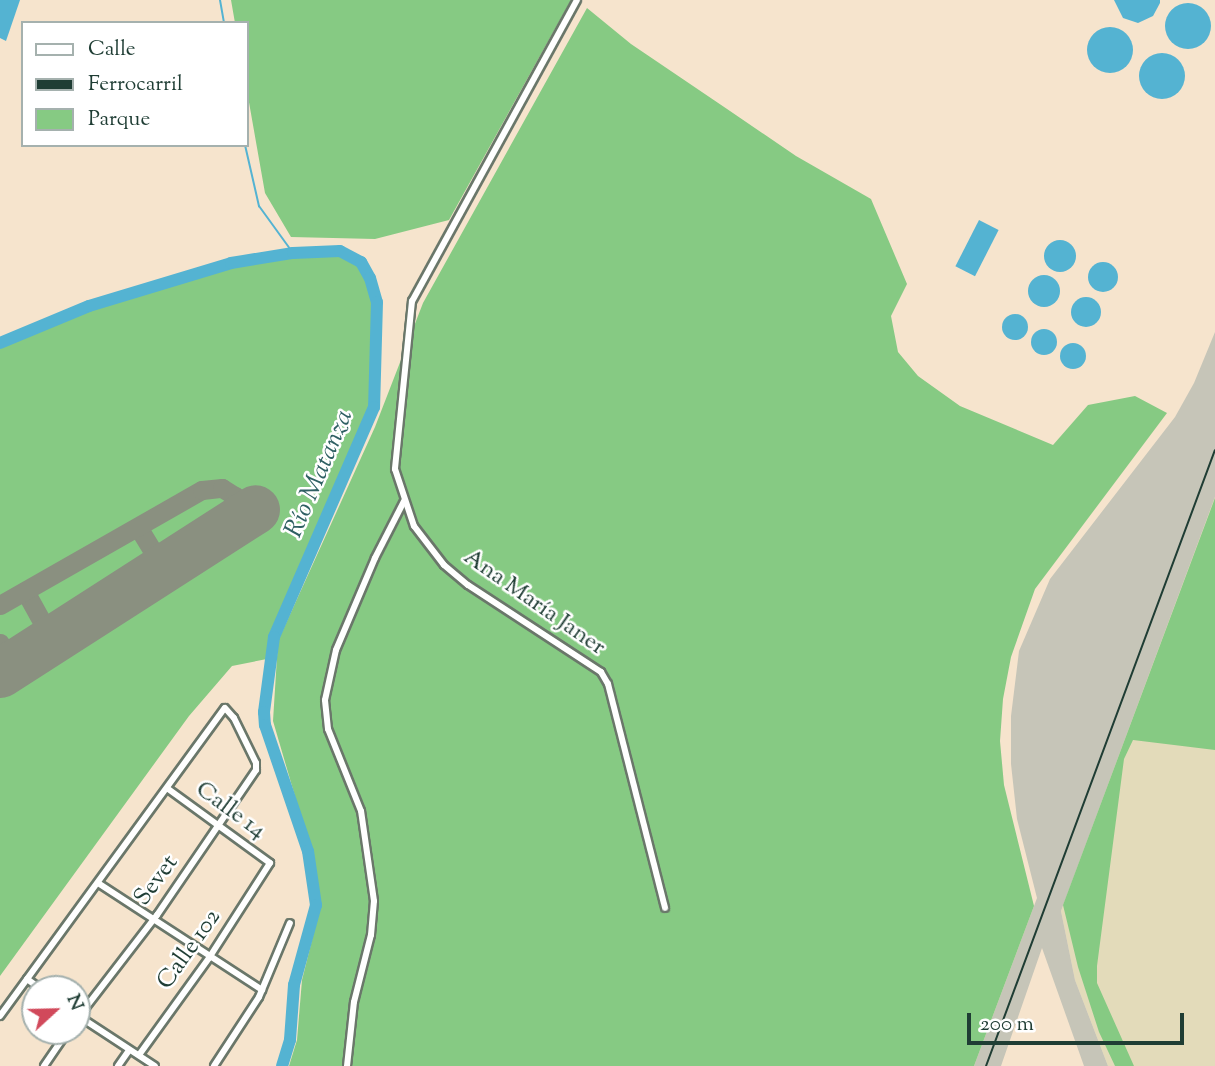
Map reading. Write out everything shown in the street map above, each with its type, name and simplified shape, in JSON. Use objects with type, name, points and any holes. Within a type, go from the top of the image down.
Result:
[{"type":"street","name":"Ana María Janer","points":[[577,0],[412,301],[395,468],[414,526],[444,565],[468,585],[600,672],[608,684],[665,908]]},
{"type":"street","points":[[347,1066],[354,1002],[371,935],[374,901],[361,811],[328,729],[324,700],[336,650],[374,558],[404,501]]},
{"type":"street","name":"Sevet","points":[[91,1000],[153,920],[256,770],[256,763],[234,718],[225,708],[168,789]]},
{"type":"street","points":[[30,975],[168,789]]},
{"type":"street","name":"Calle 14","points":[[168,789],[270,863]]},
{"type":"street","name":"Calle 102","points":[[139,1055],[209,958],[270,863]]},
{"type":"street","points":[[98,883],[209,958],[262,990]]},
{"type":"street","points":[[214,1066],[262,990],[290,923]]},
{"type":"street","points":[[0,1016],[21,987]]},
{"type":"street","points":[[91,1025],[155,1066]]},
{"type":"street","points":[[44,1066],[58,1045]]},
{"type":"street","points":[[118,1066],[130,1050]]},
{"type":"shaded area","points":[[1215,332],[1215,497],[1061,911],[1075,980],[1108,1066],[1084,1066],[1042,948],[1001,1066],[974,1066],[1037,898],[1017,819],[1011,764],[1011,716],[1019,651],[1050,579],[1175,417],[1194,383]]},
{"type":"shaded area","points":[[1215,497],[1215,1066],[1108,1066],[1075,980],[1061,911]]},
{"type":"green space","points":[[231,0],[571,0],[449,220],[375,239],[291,237],[265,193],[248,97],[248,21],[235,21]]},
{"type":"green space","points":[[587,8],[631,44],[796,156],[871,199],[907,284],[891,316],[898,352],[918,376],[960,406],[1053,445],[1088,405],[1135,396],[1167,413],[1035,589],[1011,657],[1003,699],[1000,741],[1004,785],[1034,906],[974,1066],[289,1066],[297,1040],[302,980],[320,908],[311,851],[273,721],[278,641],[375,427],[423,303]]},
{"type":"green space","points":[[331,250],[353,255],[361,262],[377,302],[374,407],[274,637],[272,658],[232,666],[189,716],[0,976],[0,343],[89,306],[215,266],[293,253]]},
{"type":"green space","points":[[1215,498],[1215,750],[1133,740],[1124,759],[1097,966],[1097,983],[1134,1066],[1115,1066],[1099,1032],[1078,967],[1063,905]]},
{"type":"water","points":[[0,0],[20,0],[6,41],[0,38]]},
{"type":"water","points":[[1114,0],[1160,0],[1160,3],[1153,16],[1138,23],[1123,18]]},
{"type":"water","points":[[1188,3],[1204,10],[1211,26],[1204,42],[1188,49],[1172,42],[1165,26],[1172,10]]},
{"type":"water","points":[[1110,27],[1126,34],[1133,50],[1126,66],[1110,73],[1094,66],[1087,50],[1094,34]]},
{"type":"water","points":[[1162,53],[1178,60],[1185,76],[1178,92],[1162,99],[1146,92],[1139,76],[1146,60]]},
{"type":"water","points":[[979,220],[999,230],[975,276],[955,266]]},
{"type":"water","points":[[1060,240],[1071,245],[1076,256],[1071,267],[1060,272],[1049,267],[1044,256],[1049,245]]},
{"type":"water","points":[[1103,262],[1114,266],[1118,277],[1114,288],[1103,292],[1092,288],[1088,277],[1092,266]]},
{"type":"water","points":[[1044,275],[1055,280],[1060,291],[1055,302],[1044,307],[1033,302],[1028,291],[1033,280]]},
{"type":"water","points":[[1086,297],[1097,301],[1101,312],[1097,323],[1086,327],[1075,323],[1071,312],[1075,301]]},
{"type":"water","points":[[1015,314],[1024,318],[1028,327],[1024,336],[1015,340],[1006,336],[1002,327],[1006,318]]},
{"type":"water","points":[[1044,329],[1053,333],[1057,342],[1053,351],[1044,355],[1035,351],[1031,342],[1035,333]]},
{"type":"water","points":[[1073,343],[1082,347],[1086,356],[1082,365],[1073,369],[1064,365],[1060,356],[1064,347]]},
{"type":"waterway","points":[[220,0],[224,21]]},
{"type":"waterway","points":[[245,147],[259,206],[293,253]]},
{"type":"waterway","name":"Río Matanza","points":[[0,343],[89,306],[231,263],[293,253],[340,251],[361,262],[370,278],[377,302],[374,407],[274,637],[264,712],[265,725],[308,851],[316,905],[294,985],[290,1040],[282,1066]]},
{"type":"taxiway","points":[[0,605],[202,490],[222,488],[235,496],[249,513]]},
{"type":"taxiway","points":[[138,527],[163,568]]},
{"type":"taxiway","points":[[25,591],[52,640]]},
{"type":"taxiway","points":[[0,643],[12,665]]},
{"type":"runway","points":[[0,673],[255,509]]},
{"type":"railway","points":[[986,1066],[1215,450]]}]
